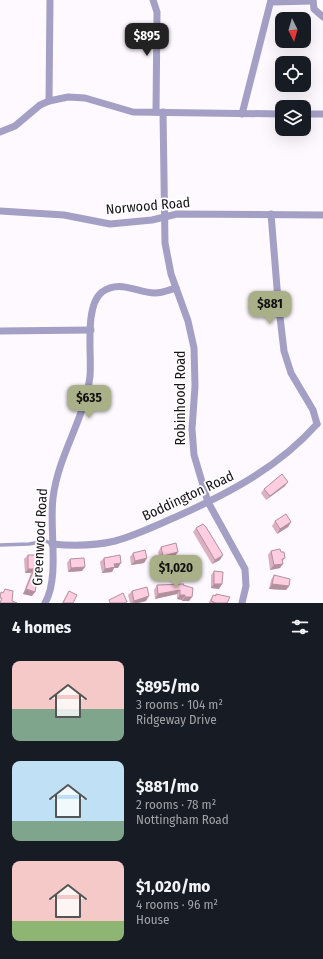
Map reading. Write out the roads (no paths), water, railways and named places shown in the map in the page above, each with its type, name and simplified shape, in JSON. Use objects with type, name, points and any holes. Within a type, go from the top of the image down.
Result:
[{"type":"street","points":[[49,101],[50,0]]},
{"type":"street","name":"Robinhood Road","points":[[153,0],[157,12],[159,112],[166,250],[176,288],[188,321],[193,345],[195,382],[192,419],[195,462],[208,502],[245,569],[246,586],[242,603]]},
{"type":"street","points":[[242,114],[271,1],[313,1],[316,12],[323,17]]},
{"type":"street","points":[[0,132],[15,126],[38,106],[49,101],[68,97],[79,98],[126,111],[275,114]]},
{"type":"street","points":[[311,114],[323,114]]},
{"type":"street","name":"Norwood Road","points":[[0,211],[64,215],[110,224],[152,220],[177,214],[323,215]]},
{"type":"street","points":[[272,214],[278,300],[284,351],[291,372],[320,425]]},
{"type":"street","name":"Greenwood Road","points":[[45,603],[50,593],[52,582],[51,514],[54,487],[87,392],[90,376],[91,330],[94,304],[99,295],[106,290],[120,286],[155,293],[176,288]]},
{"type":"street","points":[[0,331],[91,330]]},
{"type":"street","name":"Boddington Road","points":[[52,544],[87,545],[125,538],[208,502],[238,487],[266,470],[320,425]]},
{"type":"lane","points":[[0,545],[29,544],[46,541],[52,544]]}]
